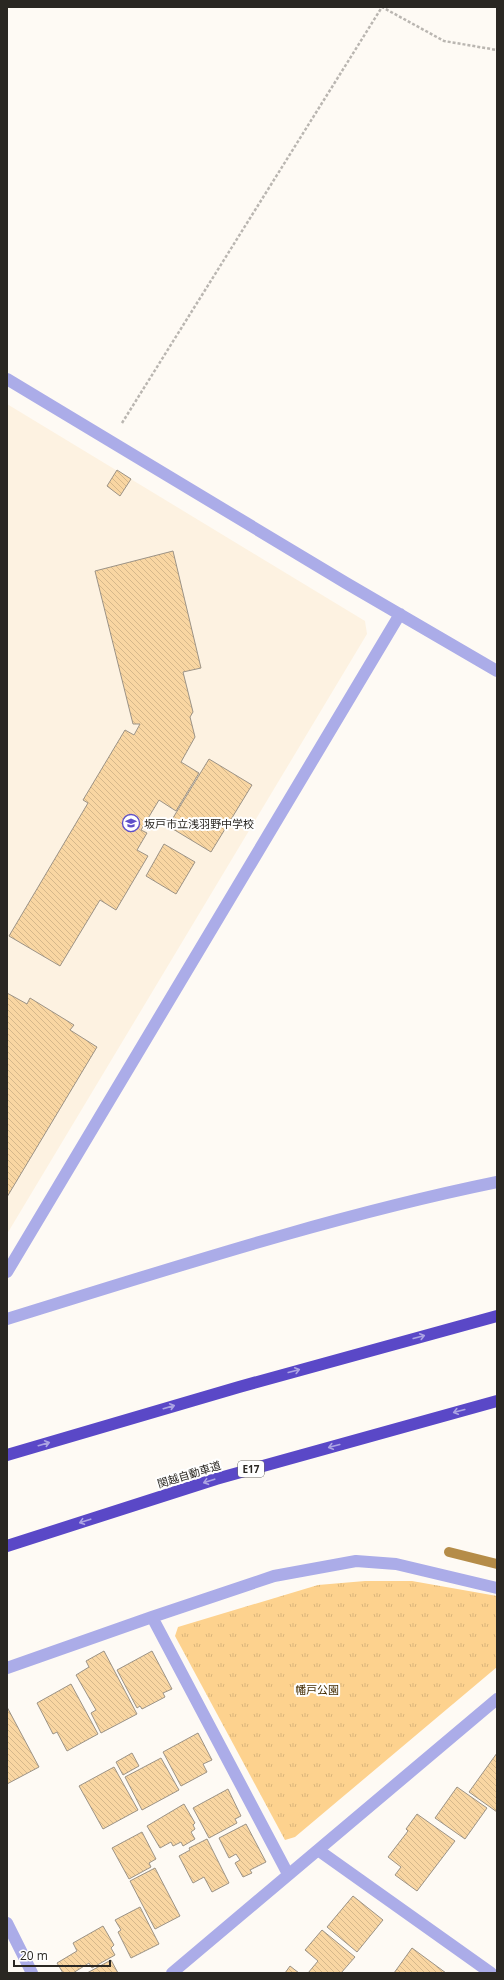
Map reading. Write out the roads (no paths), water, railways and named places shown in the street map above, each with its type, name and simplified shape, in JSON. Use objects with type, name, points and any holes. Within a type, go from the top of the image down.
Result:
[{"type":"highway","points":[[7,1455],[239,1387],[497,1316]]},
{"type":"highway","name":"関越自動車道","points":[[7,1546],[216,1479],[497,1401]]},
{"type":"street","points":[[7,379],[110,442],[497,671]]},
{"type":"street","points":[[7,1272],[400,614]]},
{"type":"street","points":[[7,1319],[219,1254],[424,1197],[497,1182]]},
{"type":"street","points":[[7,1668],[274,1576],[356,1561],[396,1564],[497,1588]]},
{"type":"street","points":[[152,1617],[288,1874]]},
{"type":"street","points":[[172,1973],[497,1699]]},
{"type":"street","points":[[318,1850],[477,1969],[491,1973]]},
{"type":"street","points":[[7,1923],[32,1973]]},
{"type":"waterway","points":[[449,1552],[497,1564]]},
{"type":"place","name":"坂戸市立浅羽野中学校","points":[[131,823]]},
{"type":"park label","name":"幡戸公園","points":[[317,1689]]}]
